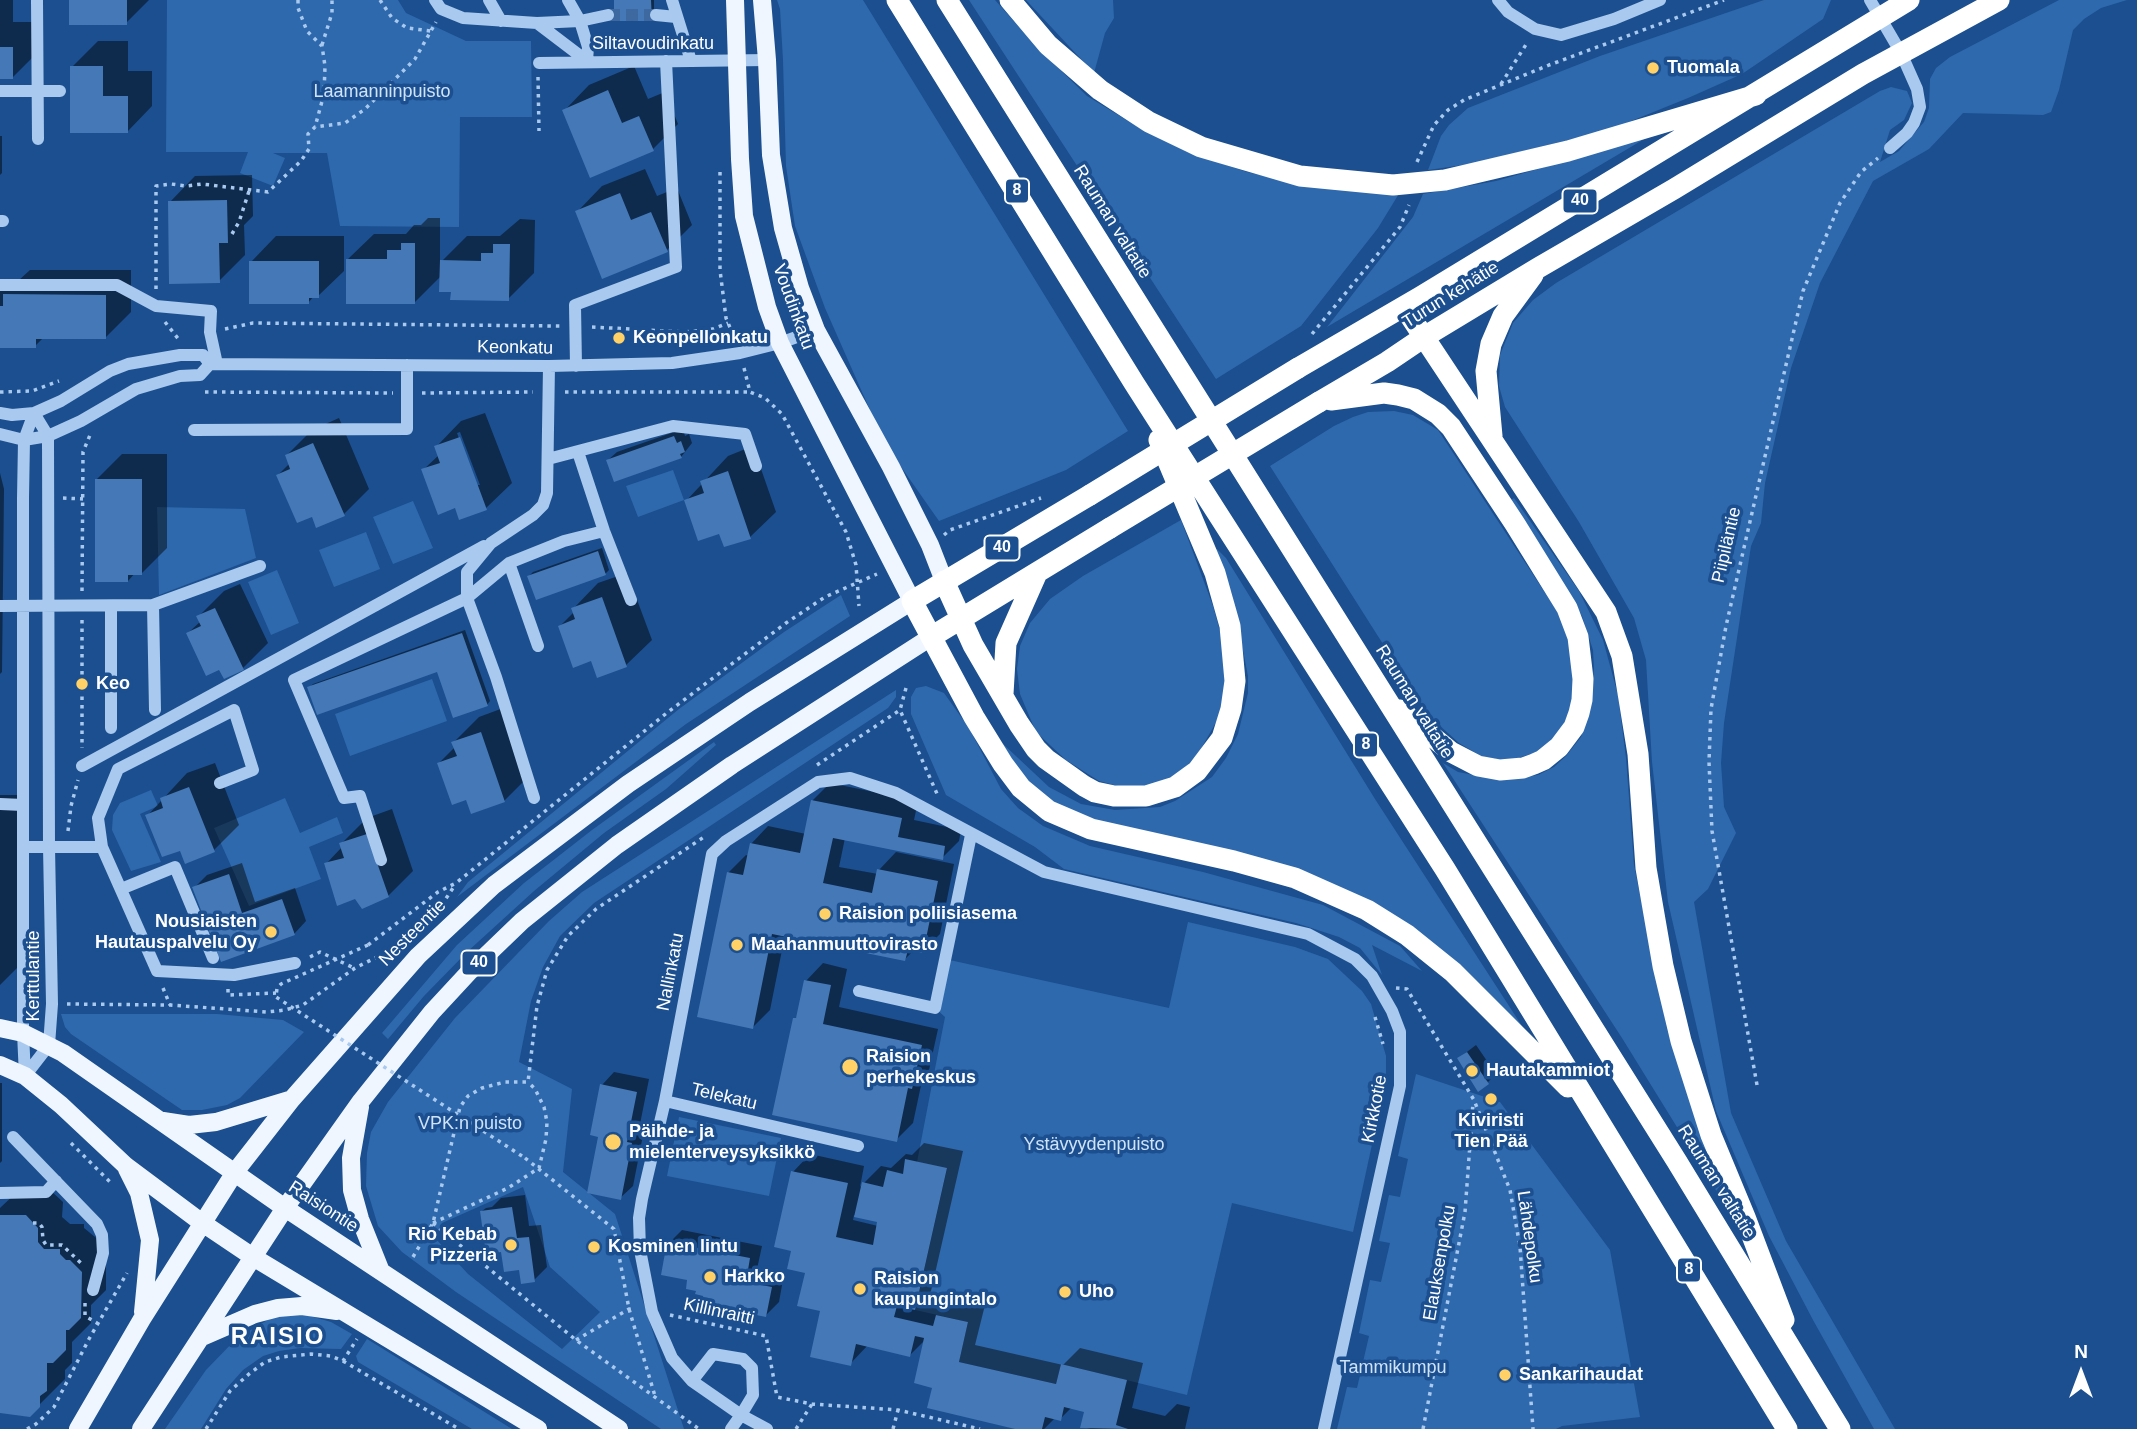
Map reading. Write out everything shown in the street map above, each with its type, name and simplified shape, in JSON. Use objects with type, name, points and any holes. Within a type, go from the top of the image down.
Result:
[{"type":"highway","name":"8","points":[[897,0],[1134,383],[1445,869],[1787,1429]]},
{"type":"highway","name":"Rauman valtatie","points":[[947,0],[1676,1160],[1840,1429]]},
{"type":"highway","points":[[1010,0],[1058,54],[1100,90],[1149,122],[1201,147],[1300,176],[1393,185],[1446,180],[1568,151],[1756,95]]},
{"type":"highway","name":"Turun kehätie","points":[[912,601],[1756,95],[1875,9],[1909,0]]},
{"type":"highway","name":"Turun kehätie","points":[[931,636],[1538,268],[1900,53],[1999,0]]},
{"type":"highway","points":[[1492,441],[1486,371],[1491,344],[1503,316],[1538,268]]},
{"type":"highway","points":[[1404,307],[1601,603],[1622,656],[1638,754],[1646,868],[1663,966],[1681,1041],[1711,1136],[1802,1367]]},
{"type":"highway","points":[[944,581],[960,619],[1003,697],[1036,749],[1046,759],[1095,792],[1114,796],[1146,796],[1175,787],[1197,771],[1222,738],[1231,709],[1236,681],[1230,626],[1215,573],[1134,383]]},
{"type":"highway","points":[[1319,402],[1384,393],[1413,399],[1437,414],[1451,427],[1515,524],[1567,608],[1578,637],[1582,665],[1582,700],[1574,727],[1551,754],[1523,768],[1486,769],[1466,761],[1384,698]]},
{"type":"highway","points":[[1003,697],[1006,643],[1037,573]]},
{"type":"highway","points":[[912,601],[974,717],[1003,764],[1021,788],[1049,811],[1102,832],[1234,861],[1295,878],[1367,910],[1407,935],[1453,972],[1592,1110]]},
{"type":"main road","name":"Voudinkatu","points":[[736,0],[744,216],[758,275],[780,343],[912,601]]},
{"type":"main road","name":"Voudinkatu","points":[[762,0],[771,155],[777,195],[800,288],[816,330],[891,467],[930,545],[944,581]]},
{"type":"main road","name":"Nesteentie","points":[[78,1429],[142,1319],[235,1172],[292,1098],[418,956],[494,885],[639,776],[750,702],[912,601]]},
{"type":"main road","name":"40","points":[[141,1429],[285,1208],[361,1101],[432,1012],[470,971],[522,921],[617,845],[931,636]]},
{"type":"main road","name":"Raisiontie","points":[[0,1028],[23,1033],[49,1045],[285,1208],[619,1429]]},
{"type":"main road","points":[[0,1065],[25,1076],[61,1105],[126,1166],[201,1223],[538,1429]]},
{"type":"main road","points":[[159,1120],[189,1125],[216,1122],[292,1098]]},
{"type":"main road","points":[[361,1101],[351,1158],[352,1190],[360,1219],[380,1269]]},
{"type":"main road","points":[[126,1166],[139,1193],[150,1240],[142,1319]]},
{"type":"main road","points":[[202,1337],[255,1314],[278,1308],[302,1306],[347,1313]]},
{"type":"street","points":[[37,0],[38,139]]},
{"type":"street","points":[[489,0],[501,21]]},
{"type":"street","points":[[585,0],[570,4],[580,21],[588,47],[587,61]]},
{"type":"street","points":[[673,0],[691,61]]},
{"type":"street","points":[[1499,0],[1508,12],[1535,29],[1561,35],[1614,19],[1660,0]]},
{"type":"street","points":[[438,5],[464,18],[501,21],[580,21],[608,15]]},
{"type":"street","points":[[1875,9],[1917,89],[1920,107],[1907,133],[1890,148]]},
{"type":"street","points":[[656,15],[676,17]]},
{"type":"street","points":[[537,23],[587,61]]},
{"type":"street","name":"Siltavoudinkatu","points":[[539,63],[767,60]]},
{"type":"street","points":[[576,366],[575,305],[676,267],[666,61]]},
{"type":"street","points":[[0,91],[60,91]]},
{"type":"street","points":[[0,285],[117,285],[156,306],[211,312],[210,332],[214,363]]},
{"type":"street","name":"Keonkatu","points":[[34,413],[128,363],[180,355],[203,355],[214,363],[576,366],[672,363],[740,353],[816,330]]},
{"type":"street","name":"Keonkatu","points":[[24,440],[48,436],[81,421],[136,389],[180,376],[200,374],[214,363]]},
{"type":"street","points":[[194,430],[407,429],[407,365]]},
{"type":"street","points":[[82,766],[491,543],[533,515],[542,505],[547,493],[549,366]]},
{"type":"street","points":[[0,414],[34,413]]},
{"type":"street","points":[[34,413],[48,436]]},
{"type":"street","points":[[0,434],[24,440],[34,413]]},
{"type":"street","points":[[548,459],[673,426],[745,434],[756,466]]},
{"type":"street","name":"Kerttulantie","points":[[25,1076],[49,1045],[52,1004],[48,436]]},
{"type":"street","name":"Kerttulantie","points":[[24,440],[25,1076]]},
{"type":"street","points":[[578,452],[604,531],[631,600]]},
{"type":"street","points":[[381,860],[360,796],[344,799],[294,680],[467,598],[509,563],[564,541],[604,531]]},
{"type":"street","points":[[491,543],[467,572],[467,598],[496,677],[534,798]]},
{"type":"street","points":[[509,563],[538,646]]},
{"type":"street","points":[[0,606],[153,605],[260,566]]},
{"type":"street","points":[[153,605],[155,710]]},
{"type":"street","points":[[111,606],[111,728]]},
{"type":"street","points":[[220,783],[253,770],[234,710],[118,769],[99,818],[102,848],[157,971],[234,975],[295,962]]},
{"type":"street","name":"Nallinkatu","points":[[767,1429],[741,1415],[692,1381],[672,1358],[652,1311],[640,1250],[639,1218],[665,1101],[712,854],[726,841],[818,782],[850,778],[896,793],[1044,873]]},
{"type":"street","points":[[0,804],[23,805]]},
{"type":"street","points":[[859,991],[935,1008],[971,835]]},
{"type":"street","points":[[23,847],[102,848]]},
{"type":"street","points":[[121,889],[174,867],[213,958]]},
{"type":"street","name":"Kirkkotie","points":[[1044,873],[1308,934],[1355,959],[1372,976],[1382,993],[1399,1032],[1400,1086],[1324,1429]]},
{"type":"street","name":"Telekatu","points":[[665,1101],[858,1146]]},
{"type":"street","points":[[13,1137],[97,1223],[102,1235],[103,1253],[89,1291]]},
{"type":"street","points":[[0,1193],[46,1192],[56,1181]]},
{"type":"street","points":[[692,1381],[713,1354],[743,1359],[752,1368],[753,1395],[731,1429]]},
{"type":"path","points":[[298,0],[298,8],[307,31],[322,46]]},
{"type":"path","points":[[316,127],[324,94],[325,66],[322,46],[332,13],[332,0]]},
{"type":"path","points":[[380,0],[391,18],[407,28],[432,31]]},
{"type":"path","points":[[1416,165],[1426,139],[1442,116],[1464,100],[1597,46],[1724,0]]},
{"type":"path","points":[[156,306],[156,187],[202,184],[268,192],[301,161],[309,149],[307,134],[316,127],[345,123],[365,109],[415,60],[432,31],[438,5]]},
{"type":"path","points":[[1500,85],[1535,29]]},
{"type":"path","points":[[538,131],[539,63]]},
{"type":"path","name":"Piipiläntie","points":[[1757,1086],[1712,831],[1709,762],[1711,709],[1726,626],[1803,291],[1840,203],[1860,172],[1890,148]]},
{"type":"path","points":[[232,234],[239,222],[250,188]]},
{"type":"path","points":[[1310,337],[1399,227],[1409,205]]},
{"type":"path","points":[[169,342],[253,323],[575,326],[685,332],[713,329],[728,323]]},
{"type":"path","points":[[0,392],[32,391],[61,380]]},
{"type":"path","points":[[194,392],[750,392]]},
{"type":"path","points":[[65,848],[71,806],[82,766],[83,452],[90,435]]},
{"type":"path","points":[[950,530],[1047,495]]},
{"type":"path","points":[[656,1398],[629,1309],[614,1229],[539,1168],[281,1001],[276,993],[277,988],[288,980],[368,945],[438,892],[456,883],[668,712],[786,623],[825,597],[867,579]]},
{"type":"path","points":[[906,688],[900,710],[940,802]]},
{"type":"path","points":[[808,771],[900,710]]},
{"type":"path","points":[[528,1082],[537,1006],[547,970],[568,936],[596,909],[708,835]]},
{"type":"path","points":[[52,1004],[285,1010],[303,1005],[316,999],[355,968],[381,955],[408,935],[445,900],[456,883]]},
{"type":"path","points":[[295,962],[320,952],[355,968]]},
{"type":"path","points":[[228,986],[228,995],[276,993]]},
{"type":"path","name":"Lähdepolku","points":[[1382,993],[1394,987],[1407,989],[1474,1100],[1510,1190],[1520,1247],[1533,1429]]},
{"type":"path","points":[[1375,1016],[1383,1046]]},
{"type":"path","points":[[413,1257],[433,1223],[460,1107],[468,1096],[482,1088],[505,1082],[528,1082],[535,1089],[544,1107],[547,1122],[547,1139],[539,1168],[508,1188],[433,1223]]},
{"type":"path","name":"Elauksenpolku","points":[[1423,1429],[1465,1212],[1474,1100]]},
{"type":"path","points":[[65,1137],[116,1188]]},
{"type":"path","points":[[33,1223],[39,1223],[42,1227],[46,1245],[62,1245],[85,1267]]},
{"type":"path","points":[[433,1223],[576,1340],[699,1429]]},
{"type":"path","points":[[27,1429],[54,1407],[131,1265]]},
{"type":"path","points":[[89,1291],[85,1316],[98,1324]]},
{"type":"path","points":[[576,1340],[629,1309]]},
{"type":"path","name":"Killinraitti","points":[[629,1309],[652,1311],[766,1336],[777,1397],[812,1404],[898,1410],[979,1429]]},
{"type":"path","points":[[343,1360],[358,1337]]},
{"type":"path","points":[[206,1429],[230,1391],[265,1362],[311,1354],[343,1360],[459,1429]]},
{"type":"path","points":[[796,1429],[812,1404]]},
{"type":"path","points":[[893,1429],[898,1410]]},
{"type":"green space","name":"Laamanninpuisto","points":[[167,0],[398,0],[406,13],[466,41],[531,41],[532,117],[460,117],[459,227],[340,226],[327,153],[273,153],[285,158],[273,186],[240,173],[248,152],[166,152]]},
{"type":"green space","points":[[777,0],[863,0],[1128,431],[1066,470],[939,521],[885,444],[825,308],[795,226],[786,166],[783,60]]},
{"type":"green space","points":[[969,0],[995,0],[1037,47],[1087,96],[1138,127],[1187,152],[1247,172],[1295,183],[1400,192],[1378,228],[1301,326],[1216,379]]},
{"type":"green space","points":[[1026,0],[1113,0],[1114,18],[1105,33],[1094,73]]},
{"type":"green space","points":[[1764,0],[1831,0],[1823,19],[1742,74],[1688,98],[1609,130],[1470,164],[1428,170],[1441,136],[1468,108],[1600,56]]},
{"type":"green space","points":[[2059,0],[2127,0],[2101,8],[2073,30],[2051,112],[2043,115],[1963,113],[1929,149],[1873,181],[1820,283],[1791,368],[1765,483],[1761,523],[1751,546],[1724,723],[1721,763],[1724,807],[1736,833],[1708,889],[1694,902],[1731,1113],[1786,1241],[1895,1429],[1874,1429],[1769,1236],[1716,1111],[1668,902],[1652,762],[1646,660],[1634,618],[1579,522],[1505,407],[1499,386],[1500,355],[1513,323],[1533,300],[1556,283],[1880,91],[1891,87],[1907,91],[1912,103],[1904,120],[1890,130],[1880,162],[1899,151],[1924,122],[1929,108],[1930,79],[1936,68],[1950,57]]},
{"type":"green space","points":[[1646,138],[1327,327],[1413,217],[1423,194],[1496,181]]},
{"type":"green space","points":[[1394,411],[1413,415],[1438,430],[1559,614],[1574,649],[1572,703],[1560,734],[1538,752],[1508,761],[1481,756],[1459,743],[1428,715],[1270,466],[1353,417],[1368,412]]},
{"type":"green space","points":[[673,470],[684,500],[638,517],[626,486]]},
{"type":"green space","points":[[1514,498],[1579,591],[1603,640],[1618,695],[1634,865],[1667,1029],[1683,1080],[1738,1226],[1622,1038],[1443,763],[1458,772],[1500,780],[1538,775],[1554,767],[1566,756],[1581,737],[1588,715],[1594,669],[1593,650],[1582,616],[1511,500]]},
{"type":"green space","points":[[413,501],[433,548],[393,564],[373,517]]},
{"type":"green space","points":[[157,507],[245,509],[256,558],[159,595]]},
{"type":"green space","points":[[1181,520],[1213,606],[1223,642],[1226,681],[1219,717],[1198,754],[1182,771],[1164,782],[1143,788],[1122,787],[1099,781],[1066,760],[1036,732],[1020,694],[1017,669],[1020,646],[1030,623],[1050,599],[1083,576]]},
{"type":"green space","points":[[366,532],[380,569],[334,587],[319,550]]},
{"type":"green space","points":[[1215,550],[1226,558],[1375,799],[1522,1026],[1401,921],[1128,833],[1035,795],[1002,743],[1049,787],[1081,804],[1115,810],[1160,807],[1175,801],[1212,777],[1226,758],[1238,734],[1248,693],[1248,676],[1232,594]]},
{"type":"green space","points":[[277,570],[299,623],[271,635],[248,582]]},
{"type":"green space","points":[[841,595],[850,616],[686,724],[457,897],[468,882],[679,709],[784,632]]},
{"type":"green space","points":[[432,679],[447,721],[350,756],[335,714]]},
{"type":"green space","points":[[926,686],[944,693],[969,728],[1001,789],[1018,808],[1043,826],[1090,846],[1203,872],[1323,905],[1400,946],[1422,971],[1372,945],[1382,975],[1360,948],[1339,937],[1296,923],[1064,869],[1035,847],[946,795],[911,714],[911,697],[916,688]]},
{"type":"green space","name":"VPK:n puisto","points":[[896,690],[896,697],[888,708],[594,903],[560,936],[543,967],[531,1001],[519,1062],[572,1089],[563,1172],[615,1214],[684,1429],[661,1429],[456,1292],[402,1252],[378,1226],[366,1186],[371,1132],[388,1102],[455,1018],[549,921],[582,892]],"holes":[[[523,1187],[550,1267],[600,1312],[562,1349],[468,1274],[436,1239],[442,1223]]]},
{"type":"green space","points":[[714,742],[716,745],[666,789],[604,833],[534,891],[467,952],[424,996],[388,1039],[382,1033],[457,945],[524,883]]},
{"type":"green space","points":[[151,790],[158,806],[140,814],[161,862],[131,871],[112,830],[113,815],[120,803]]},
{"type":"green space","points":[[285,798],[300,833],[337,817],[343,833],[309,847],[321,879],[249,906],[214,828]]},
{"type":"green space","name":"Ystävyydenpuisto","points":[[1188,922],[1295,947],[1328,959],[1362,991],[1371,1004],[1386,1056],[1386,1080],[1353,1232],[1232,1203],[1187,1395],[1061,1364],[1056,1384],[959,1362],[968,1322],[915,1310],[947,1169],[917,1162],[945,1017],[935,1008],[945,959],[1169,1008]]},
{"type":"green space","points":[[61,1014],[217,1014],[283,1020],[304,1032],[240,1098],[227,1105],[202,1110],[182,1110],[71,1034],[65,1027]]},
{"type":"green space","name":"Tammikumpu","points":[[1416,1074],[1500,1102],[1610,1250],[1640,1417],[1562,1426],[1556,1429],[1337,1429],[1347,1387],[1357,1388],[1369,1336],[1359,1333],[1370,1280],[1381,1282],[1390,1243],[1379,1241],[1389,1195],[1400,1197],[1408,1159],[1398,1156]]},
{"type":"green space","points":[[679,1117],[781,1138],[769,1196],[667,1176]]},
{"type":"green space","points":[[300,1313],[331,1322],[352,1334],[341,1349],[300,1348],[263,1356],[243,1370],[226,1389],[201,1429],[165,1429],[206,1370],[237,1338],[271,1318]]},
{"type":"green space","points":[[367,1339],[512,1429],[472,1429],[358,1362],[356,1356]]},
{"type":"building","points":[[69,0],[127,0],[127,25],[69,25]]},
{"type":"building","points":[[614,0],[651,0],[652,21],[614,21]]},
{"type":"building","points":[[0,47],[13,47],[13,79],[0,79]]},
{"type":"building","points":[[70,66],[103,66],[103,96],[128,96],[128,133],[70,133]]},
{"type":"building","points":[[608,90],[622,123],[639,116],[654,151],[590,178],[562,110]]},
{"type":"building","points":[[620,193],[631,220],[651,212],[668,252],[602,279],[575,211]]},
{"type":"building","points":[[227,200],[228,243],[219,243],[220,283],[169,284],[168,201]]},
{"type":"building","points":[[401,243],[415,243],[415,304],[346,304],[346,259],[387,259],[387,250],[401,250]]},
{"type":"building","points":[[493,244],[510,244],[509,301],[450,300],[451,292],[439,292],[440,260],[481,261],[481,253],[493,253]]},
{"type":"building","points":[[249,261],[319,261],[319,298],[309,298],[309,304],[249,304]]},
{"type":"building","points":[[3,294],[106,295],[106,339],[36,339],[36,348],[0,348],[0,306],[3,306]]},
{"type":"building","points":[[674,436],[677,443],[681,441],[685,452],[680,454],[682,458],[614,482],[606,460]]},
{"type":"building","points":[[460,437],[487,510],[459,520],[455,508],[438,515],[421,469],[440,463],[434,446]]},
{"type":"building","points":[[313,443],[345,516],[316,528],[312,517],[297,523],[276,475],[290,469],[285,455]]},
{"type":"building","points":[[728,471],[751,539],[724,547],[719,534],[698,541],[684,500],[704,493],[700,481]]},
{"type":"building","points":[[95,479],[142,479],[142,575],[128,575],[128,582],[95,582]]},
{"type":"building","points":[[598,551],[606,575],[536,600],[527,576]]},
{"type":"building","points":[[602,597],[627,667],[597,678],[591,661],[573,668],[558,626],[575,619],[571,608]]},
{"type":"building","points":[[215,608],[244,670],[224,679],[219,670],[206,676],[186,633],[201,626],[196,616]]},
{"type":"building","points":[[462,633],[488,706],[453,718],[437,672],[317,715],[307,687]]},
{"type":"building","points":[[481,732],[505,802],[471,814],[466,800],[452,805],[437,763],[457,756],[451,742]]},
{"type":"building","points":[[189,787],[215,852],[185,864],[180,851],[162,857],[145,815],[163,808],[160,798]]},
{"type":"building","name":"Raision poliisiasema","points":[[811,800],[902,818],[898,837],[945,846],[943,860],[833,838],[823,883],[872,893],[877,869],[938,881],[923,953],[908,950],[905,961],[772,934],[753,1029],[697,1017],[727,872],[743,875],[750,843],[800,853]]},
{"type":"building","points":[[367,834],[389,897],[362,909],[355,899],[337,906],[324,863],[344,858],[339,843]]},
{"type":"building","points":[[229,874],[242,913],[282,899],[295,935],[221,962],[192,887]]},
{"type":"building","name":"Raision perhekeskus","points":[[804,980],[831,985],[823,1024],[922,1045],[912,1089],[908,1088],[897,1142],[772,1115]]},
{"type":"building","name":"Hautakammiot","points":[[1467,1052],[1489,1084],[1478,1092],[1457,1058]]},
{"type":"building","name":"Päihde- ja mielenterveysyksikkö","points":[[600,1084],[637,1092],[627,1142],[632,1143],[621,1200],[587,1193],[598,1137],[590,1135]]},
{"type":"building","name":"Raision kaupungintalo","points":[[905,1159],[947,1168],[915,1310],[897,1306],[894,1317],[933,1326],[936,1315],[968,1322],[959,1362],[1056,1384],[1061,1364],[1127,1380],[1116,1425],[1128,1429],[1080,1428],[1084,1412],[1064,1407],[1061,1421],[1045,1417],[1042,1429],[1015,1429],[927,1408],[932,1388],[914,1383],[924,1338],[915,1336],[910,1357],[856,1344],[851,1366],[810,1357],[820,1311],[797,1306],[805,1273],[787,1269],[791,1251],[774,1247],[791,1171],[848,1183],[836,1237],[873,1245],[877,1222],[854,1217],[862,1182],[883,1187],[887,1170],[903,1174]]},
{"type":"building","name":"Rio Kebab Pizzeria","points":[[512,1207],[517,1238],[529,1237],[535,1282],[521,1284],[519,1270],[504,1272],[501,1252],[486,1254],[480,1211]]},
{"type":"building","points":[[0,1215],[26,1215],[38,1228],[38,1242],[44,1249],[60,1249],[60,1254],[82,1272],[81,1318],[66,1330],[66,1350],[53,1363],[47,1363],[47,1391],[40,1396],[40,1407],[30,1417],[0,1413]]},
{"type":"building","name":"Harkko","points":[[667,1242],[750,1258],[746,1282],[772,1287],[766,1317],[702,1304],[703,1296],[686,1289],[687,1280],[661,1275]]},
{"type":"tunnel","points":[[608,15],[656,15]]},
{"type":"place","name":"Tuomala","points":[[1653,68]]},
{"type":"place","name":"Keonpellonkatu","points":[[619,338]]},
{"type":"place","name":"Keo","points":[[82,684]]},
{"type":"place","name":"Raision poliisiasema","points":[[825,914]]},
{"type":"place","name":"Nousiaisten Hautauspalvelu Oy","points":[[271,932]]},
{"type":"place","name":"Maahanmuuttovirasto","points":[[737,945]]},
{"type":"place","name":"Raision perhekeskus","points":[[850,1067]]},
{"type":"place","name":"Hautakammiot","points":[[1472,1071]]},
{"type":"place","name":"Kiviristi Tien Pää","points":[[1491,1099]]},
{"type":"place","name":"Päihde- ja mielenterveysyksikkö","points":[[613,1142]]},
{"type":"place","name":"Rio Kebab Pizzeria","points":[[511,1245]]},
{"type":"place","name":"Kosminen lintu","points":[[594,1247]]},
{"type":"place","name":"Harkko","points":[[710,1277]]},
{"type":"place","name":"Raision kaupungintalo","points":[[860,1289]]},
{"type":"place","name":"Uho","points":[[1065,1292]]},
{"type":"place","name":"Sankarihaudat","points":[[1505,1375]]},
{"type":"district","name":"RAISIO","points":[[278,1337]]}]
